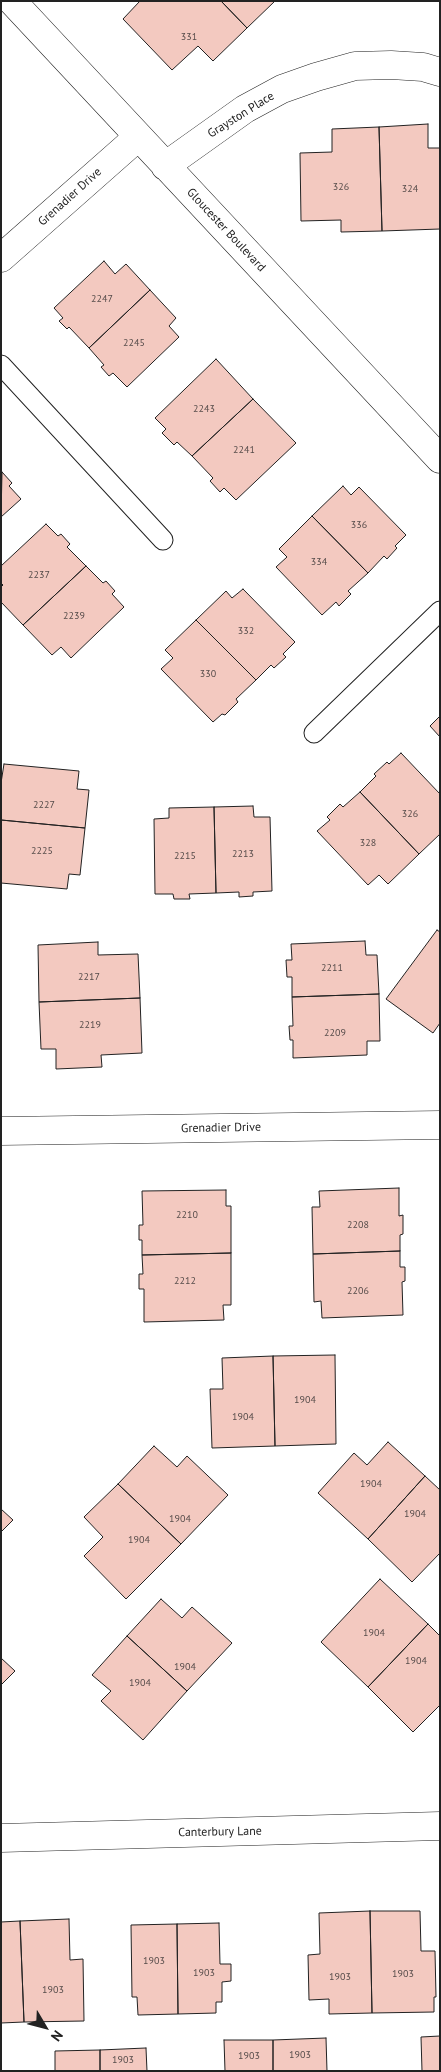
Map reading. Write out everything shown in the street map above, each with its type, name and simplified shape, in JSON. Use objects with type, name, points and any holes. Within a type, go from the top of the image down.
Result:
[{"type":"street","name":"Gloucester Boulevard","points":[[12,1],[440,459]]},
{"type":"street","name":"Grayston Place","points":[[165,166],[245,109],[282,89],[316,77],[355,66],[391,65],[423,68],[440,72]]},
{"type":"street","name":"Grenadier Drive","points":[[1,258],[138,136]]},
{"type":"street","name":"Grenadier Drive","points":[[1,1131],[440,1125]]},
{"type":"street","name":"Canterbury Lane","points":[[1,1838],[440,1826]]},
{"type":"lane","points":[[1,365],[163,540]]},
{"type":"lane","points":[[314,733],[440,611]]},
{"type":"building","points":[[140,1],[221,1],[247,28],[213,61],[198,46],[172,70],[123,19]]},
{"type":"building","points":[[221,1],[275,1],[247,28]]},
{"type":"building","points":[[428,124],[428,148],[440,148],[440,229],[382,231],[379,127]]},
{"type":"building","points":[[379,127],[382,231],[341,232],[341,220],[301,221],[300,153],[332,152],[332,129]]},
{"type":"building","points":[[104,261],[115,274],[126,264],[150,290],[89,348],[69,327],[67,329],[59,321],[63,318],[54,308]]},
{"type":"building","points":[[150,290],[176,318],[169,326],[179,337],[127,387],[113,373],[109,376],[101,367],[104,365],[89,348]]},
{"type":"building","points":[[216,359],[253,399],[192,456],[177,442],[174,445],[162,433],[166,429],[155,418]]},
{"type":"building","points":[[253,399],[296,443],[236,500],[224,488],[220,492],[210,481],[213,478],[192,456]]},
{"type":"building","points":[[2,472],[12,483],[9,486],[21,499],[1,517]]},
{"type":"building","points":[[343,486],[351,495],[359,487],[406,535],[395,546],[397,548],[387,559],[384,556],[368,573],[312,516]]},
{"type":"building","points":[[312,516],[368,573],[348,591],[351,594],[339,606],[336,602],[322,615],[276,567],[287,557],[279,549]]},
{"type":"building","points":[[46,524],[58,536],[61,534],[70,544],[67,547],[86,566],[23,625],[1,602],[1,587],[3,585],[1,583],[1,566]]},
{"type":"building","points":[[86,566],[103,583],[106,581],[115,591],[112,594],[124,607],[71,658],[61,647],[52,655],[23,625]]},
{"type":"building","points":[[243,589],[295,642],[283,654],[286,657],[274,668],[271,665],[256,680],[196,620],[226,591],[232,598]]},
{"type":"building","points":[[196,620],[256,680],[236,699],[238,702],[225,715],[222,714],[213,722],[161,669],[173,658],[165,650]]},
{"type":"building","points":[[440,716],[440,737],[430,726]]},
{"type":"building","points":[[401,753],[440,794],[440,834],[419,854],[360,792],[376,776],[374,774]]},
{"type":"building","points":[[4,764],[79,771],[77,789],[89,790],[85,828],[1,820],[1,783]]},
{"type":"building","points":[[360,792],[419,854],[388,884],[379,875],[368,885],[317,831],[330,820],[327,817],[340,804],[343,807]]},
{"type":"building","points":[[253,806],[254,817],[270,817],[272,891],[253,892],[253,896],[239,897],[239,892],[216,893],[214,807]]},
{"type":"building","points":[[214,807],[216,893],[189,894],[190,899],[174,899],[173,894],[155,894],[154,819],[169,818],[169,808]]},
{"type":"building","points":[[1,820],[85,828],[80,875],[69,874],[67,889],[1,883]]},
{"type":"building","points":[[437,930],[440,932],[440,1023],[433,1033],[386,999]]},
{"type":"building","points":[[365,941],[366,955],[377,955],[379,994],[292,997],[292,977],[287,977],[286,960],[292,960],[291,944]]},
{"type":"building","points":[[98,942],[98,955],[138,954],[140,998],[39,1002],[38,945]]},
{"type":"building","points":[[379,994],[380,1041],[367,1041],[367,1055],[293,1058],[293,1040],[290,1040],[289,1026],[293,1026],[292,997]]},
{"type":"building","points":[[140,998],[142,1053],[101,1055],[102,1067],[56,1069],[56,1049],[41,1049],[39,1002]]},
{"type":"building","points":[[399,1188],[399,1216],[403,1215],[403,1234],[400,1235],[400,1251],[313,1254],[312,1207],[320,1207],[319,1191]]},
{"type":"building","points":[[226,1190],[226,1206],[231,1206],[231,1253],[142,1255],[139,1225],[143,1225],[142,1191]]},
{"type":"building","points":[[400,1251],[400,1267],[405,1267],[405,1281],[402,1282],[403,1315],[322,1318],[321,1301],[314,1302],[313,1254]]},
{"type":"building","points":[[231,1253],[231,1305],[223,1305],[224,1320],[144,1322],[144,1289],[139,1289],[139,1274],[143,1274],[142,1255]]},
{"type":"building","points":[[335,1355],[336,1444],[275,1446],[273,1356]]},
{"type":"building","points":[[273,1356],[275,1446],[212,1448],[210,1389],[223,1389],[222,1358]]},
{"type":"building","points":[[388,1442],[425,1476],[368,1539],[318,1493],[354,1453],[367,1465]]},
{"type":"building","points":[[154,1446],[177,1467],[187,1456],[228,1495],[181,1544],[118,1484]]},
{"type":"building","points":[[425,1476],[440,1490],[440,1553],[412,1582],[368,1539]]},
{"type":"building","points":[[118,1484],[181,1544],[126,1599],[84,1556],[103,1537],[84,1517]]},
{"type":"building","points":[[1,1509],[13,1520],[1,1532]]},
{"type":"building","points":[[380,1579],[428,1624],[368,1687],[321,1642]]},
{"type":"building","points":[[161,1599],[182,1618],[192,1607],[232,1643],[187,1691],[127,1636]]},
{"type":"building","points":[[428,1624],[440,1636],[440,1705],[413,1732],[368,1687]]},
{"type":"building","points":[[127,1636],[187,1691],[143,1740],[101,1701],[111,1691],[92,1675]]},
{"type":"building","points":[[1,1658],[15,1671],[1,1685]]},
{"type":"building","points":[[370,1911],[420,1911],[421,1951],[435,1951],[436,1997],[434,1997],[434,2012],[372,2013]]},
{"type":"building","points":[[370,1911],[372,2013],[329,2014],[329,1999],[309,2000],[308,1955],[320,1954],[319,1913]]},
{"type":"building","points":[[69,1919],[70,1960],[83,1959],[84,2021],[24,2022],[20,1921]]},
{"type":"building","points":[[20,1921],[24,2022],[1,2023],[1,1922]]},
{"type":"building","points":[[219,1923],[220,1964],[231,1964],[231,1981],[222,1982],[222,2002],[216,2002],[216,2013],[178,2014],[177,1924]]},
{"type":"building","points":[[177,1924],[178,2014],[138,2015],[137,1997],[132,1997],[131,1925]]},
{"type":"building","points":[[440,2036],[440,2071],[422,2071],[421,2037]]},
{"type":"building","points":[[326,2038],[327,2071],[273,2071],[273,2040]]},
{"type":"building","points":[[224,2040],[273,2040],[273,2071],[225,2071]]},
{"type":"building","points":[[146,2048],[147,2071],[100,2071],[100,2050]]},
{"type":"building","points":[[100,2050],[100,2071],[55,2071],[55,2051]]}]
